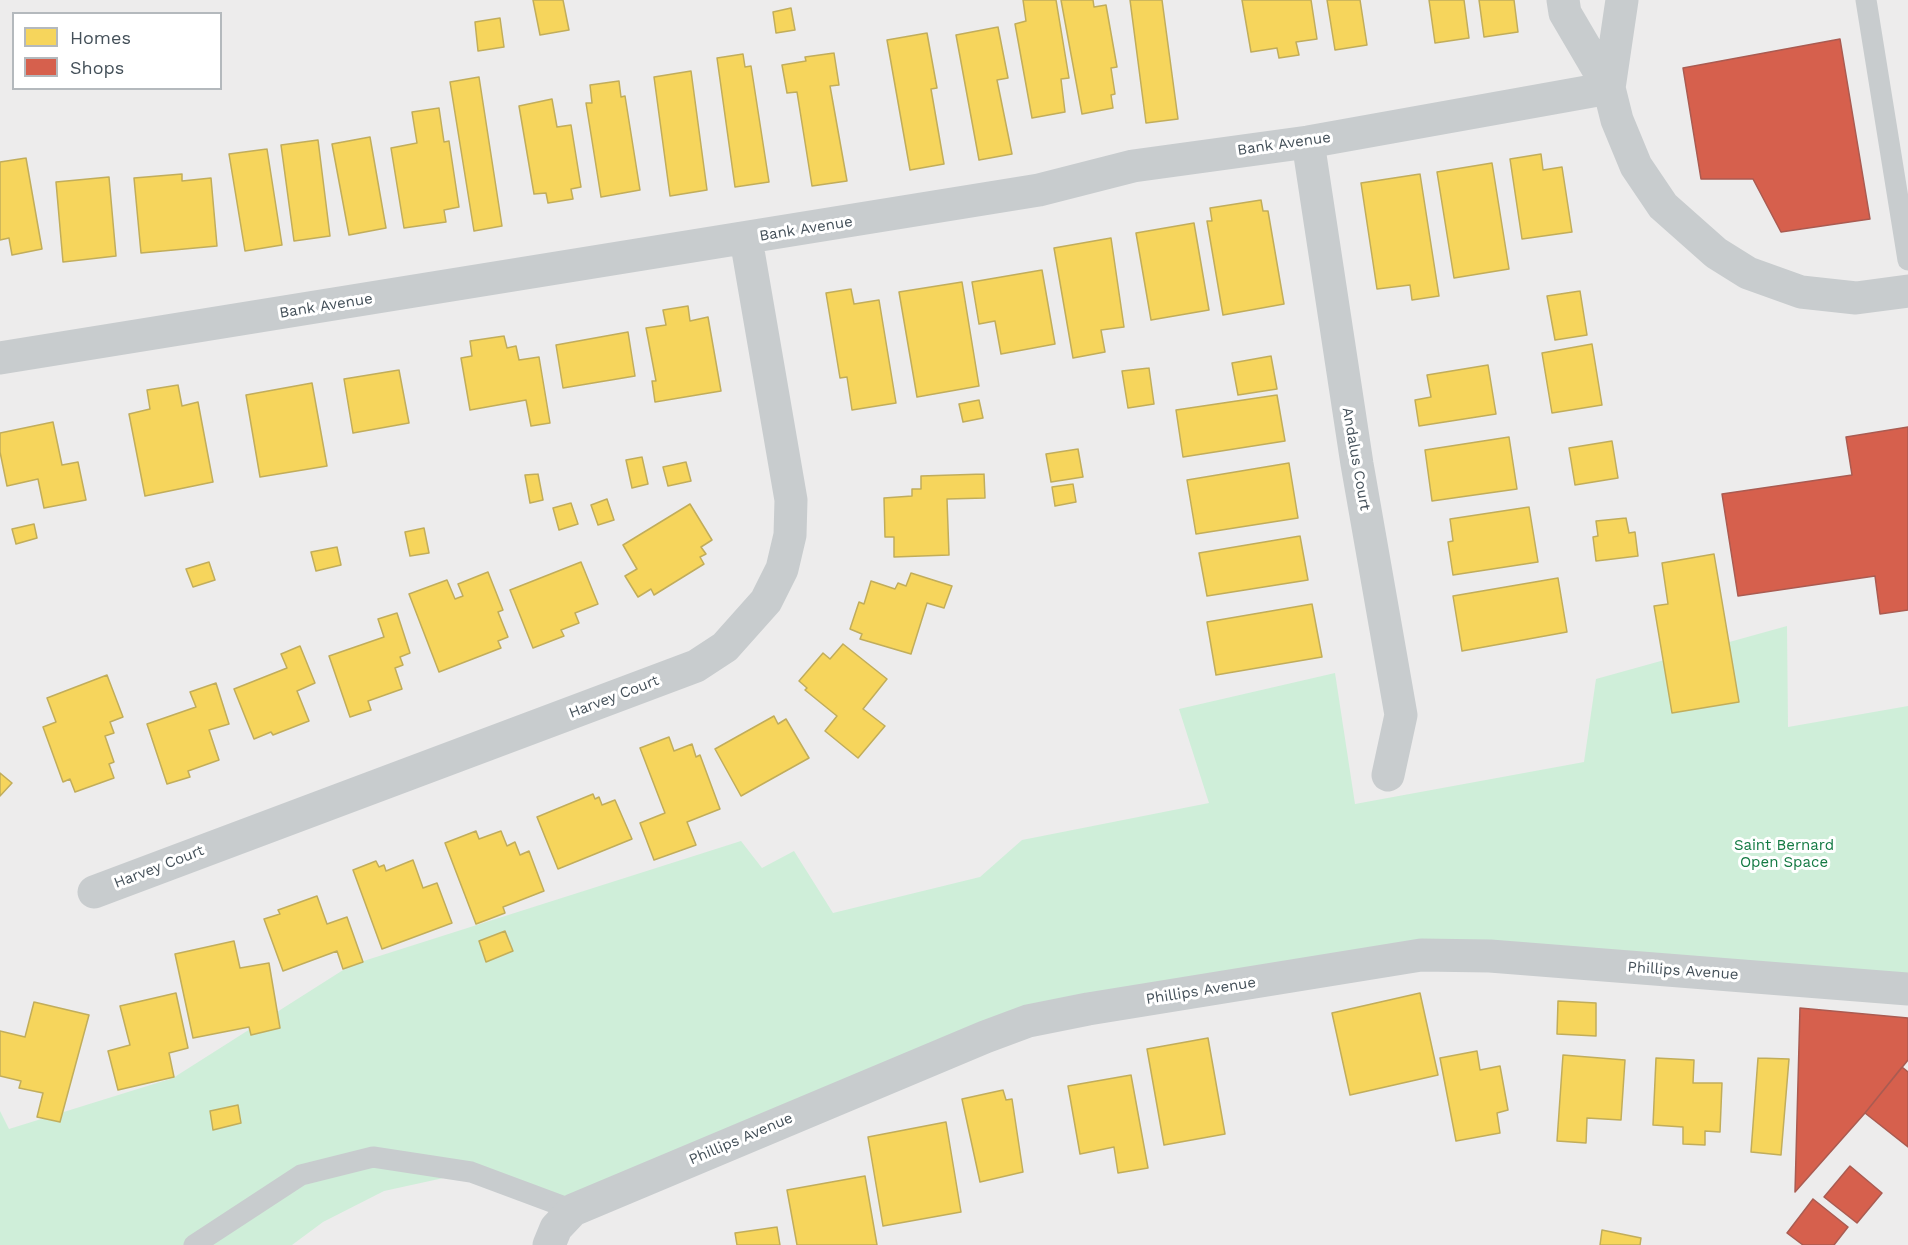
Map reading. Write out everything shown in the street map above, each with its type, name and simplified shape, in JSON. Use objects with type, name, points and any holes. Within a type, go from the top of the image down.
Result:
[{"type":"street","points":[[1563,0],[1565,13],[1609,88],[1617,120],[1636,166],[1663,206],[1716,253],[1748,273],[1801,292],[1856,298],[1908,291]]},
{"type":"street","points":[[1609,88],[1623,0]]},
{"type":"street","name":"Bank Avenue","points":[[0,358],[1039,190],[1132,166],[1308,142],[1609,88]]},
{"type":"street","name":"Andalus Court","points":[[1308,142],[1357,464],[1401,715],[1388,775]]},
{"type":"street","name":"Harvey Court","points":[[94,892],[696,666],[725,647],[766,601],[782,569],[790,535],[791,500],[746,239]]},
{"type":"street","name":"Phillips Avenue","points":[[549,1245],[556,1228],[573,1210],[1028,1021],[1421,955],[1490,956],[1908,989]]},
{"type":"lane","points":[[1866,0],[1908,260]]},
{"type":"lane","points":[[194,1245],[301,1175],[373,1157],[471,1172],[573,1210]]},
{"type":"green space","name":"Saint Bernard Open Space","points":[[1787,626],[1788,727],[1908,706],[1908,989],[1490,956],[1088,1009],[573,1210],[471,1172],[384,1191],[323,1222],[292,1245],[0,1245],[0,1111],[9,1129],[173,1078],[351,965],[741,841],[762,868],[794,851],[833,913],[980,877],[1022,840],[1209,803],[1179,709],[1335,673],[1355,804],[1584,762],[1596,679]]},
{"type":"building: Homes","points":[[533,0],[563,0],[569,30],[540,35]]},
{"type":"building: Homes","points":[[1023,0],[1056,0],[1069,78],[1061,79],[1065,112],[1032,118],[1015,24],[1026,21]]},
{"type":"building: Homes","points":[[1061,0],[1093,0],[1094,7],[1106,5],[1117,67],[1111,68],[1115,94],[1111,95],[1113,108],[1082,114]]},
{"type":"building: Homes","points":[[1130,0],[1162,0],[1178,119],[1146,123]]},
{"type":"building: Homes","points":[[1242,0],[1311,0],[1317,39],[1296,42],[1299,55],[1279,58],[1277,48],[1251,52]]},
{"type":"building: Homes","points":[[1327,0],[1360,0],[1367,45],[1335,50]]},
{"type":"building: Homes","points":[[1429,0],[1464,0],[1469,38],[1435,43]]},
{"type":"building: Homes","points":[[1479,0],[1514,0],[1518,32],[1484,37]]},
{"type":"building: Homes","points":[[791,8],[795,30],[776,33],[773,12]]},
{"type":"building: Homes","points":[[500,18],[504,47],[478,51],[475,22]]},
{"type":"building: Homes","points":[[998,27],[1008,78],[997,80],[1012,154],[979,160],[956,35]]},
{"type":"building: Homes","points":[[927,33],[937,88],[931,89],[944,164],[910,170],[887,40]]},
{"type":"building: Homes","points":[[834,53],[839,85],[830,86],[847,181],[812,186],[797,92],[787,93],[782,65],[806,61],[805,57]]},
{"type":"building: Homes","points":[[743,54],[745,67],[751,66],[769,182],[735,187],[717,58]]},
{"type":"building: Homes","points":[[691,71],[707,190],[670,196],[654,77]]},
{"type":"building: Homes","points":[[479,77],[502,226],[474,231],[450,82]]},
{"type":"building: Homes","points":[[619,81],[621,97],[625,96],[640,190],[601,197],[586,103],[592,103],[590,85]]},
{"type":"building: Homes","points":[[552,99],[557,127],[571,125],[581,187],[571,189],[573,199],[548,203],[546,193],[534,194],[519,106]]},
{"type":"building: Homes","points":[[439,108],[444,142],[449,141],[459,207],[444,210],[446,222],[404,228],[391,148],[417,143],[412,112]]},
{"type":"building: Homes","points":[[370,137],[386,228],[349,235],[332,144]]},
{"type":"building: Homes","points":[[318,140],[330,236],[294,241],[281,145]]},
{"type":"building: Homes","points":[[267,149],[282,245],[245,251],[229,154]]},
{"type":"building: Homes","points":[[1541,154],[1543,170],[1562,167],[1572,232],[1522,239],[1510,159]]},
{"type":"building: Homes","points":[[26,158],[42,249],[12,255],[9,238],[0,240],[0,162]]},
{"type":"building: Homes","points":[[1492,163],[1509,269],[1454,278],[1437,172]]},
{"type":"building: Homes","points":[[182,174],[182,181],[211,178],[217,246],[141,253],[134,178]]},
{"type":"building: Homes","points":[[1420,174],[1439,296],[1412,300],[1410,285],[1377,289],[1361,183]]},
{"type":"building: Homes","points":[[109,177],[116,256],[63,262],[56,182]]},
{"type":"building: Homes","points":[[1261,200],[1263,211],[1268,211],[1284,304],[1223,315],[1207,221],[1212,221],[1210,208]]},
{"type":"building: Homes","points":[[1194,223],[1209,310],[1151,320],[1136,233]]},
{"type":"building: Homes","points":[[1111,238],[1124,327],[1101,330],[1105,352],[1073,358],[1054,248]]},
{"type":"building: Homes","points":[[1042,270],[1055,344],[1001,354],[995,321],[979,324],[972,282]]},
{"type":"building: Homes","points":[[962,282],[979,386],[917,397],[899,292]]},
{"type":"building: Homes","points":[[851,289],[854,304],[879,300],[896,403],[852,410],[847,377],[840,378],[826,293]]},
{"type":"building: Homes","points":[[1580,291],[1587,335],[1555,340],[1547,296]]},
{"type":"building: Homes","points":[[688,306],[690,321],[708,317],[721,391],[655,402],[652,381],[656,381],[646,328],[666,325],[663,310]]},
{"type":"building: Homes","points":[[628,332],[635,376],[563,388],[556,345]]},
{"type":"building: Homes","points":[[504,336],[507,348],[516,346],[519,360],[539,357],[550,423],[531,426],[526,400],[470,410],[461,358],[472,356],[470,341]]},
{"type":"building: Homes","points":[[1592,344],[1602,405],[1552,413],[1542,353]]},
{"type":"building: Homes","points":[[1271,356],[1277,389],[1238,395],[1232,363]]},
{"type":"building: Homes","points":[[1488,365],[1496,414],[1419,426],[1415,400],[1431,397],[1427,375]]},
{"type":"building: Homes","points":[[1149,368],[1154,404],[1128,408],[1122,371]]},
{"type":"building: Homes","points":[[399,370],[409,423],[353,433],[344,379]]},
{"type":"building: Homes","points":[[312,383],[327,466],[260,477],[246,395]]},
{"type":"building: Homes","points":[[178,385],[182,406],[198,402],[213,482],[145,496],[129,414],[150,409],[147,390]]},
{"type":"building: Homes","points":[[1277,395],[1285,441],[1183,457],[1176,410]]},
{"type":"building: Homes","points":[[979,400],[983,418],[963,422],[959,404]]},
{"type":"building: Homes","points":[[53,422],[62,465],[78,462],[86,500],[44,508],[38,479],[7,486],[0,452],[0,433]]},
{"type":"building: Homes","points":[[1509,437],[1517,489],[1432,501],[1425,450]]},
{"type":"building: Homes","points":[[1612,441],[1618,478],[1575,485],[1569,448]]},
{"type":"building: Homes","points":[[1078,449],[1083,477],[1051,482],[1046,454]]},
{"type":"building: Homes","points":[[642,457],[648,484],[632,488],[626,460]]},
{"type":"building: Homes","points":[[686,462],[691,481],[668,486],[663,467]]},
{"type":"building: Homes","points":[[1289,463],[1298,518],[1196,534],[1187,480]]},
{"type":"building: Homes","points":[[538,474],[543,500],[530,503],[525,475]]},
{"type":"building: Homes","points":[[984,474],[985,498],[947,499],[949,555],[894,557],[894,537],[885,537],[884,498],[912,496],[912,489],[921,489],[921,476]]},
{"type":"building: Homes","points":[[1073,484],[1076,502],[1055,506],[1052,487]]},
{"type":"building: Homes","points":[[607,499],[614,520],[598,525],[591,505]]},
{"type":"building: Homes","points":[[571,503],[578,524],[559,530],[553,508]]},
{"type":"building: Homes","points":[[690,504],[712,540],[701,547],[706,554],[700,557],[704,564],[654,595],[651,589],[638,597],[625,576],[637,569],[623,545]]},
{"type":"building: Homes","points":[[1529,507],[1538,562],[1453,575],[1448,542],[1453,541],[1450,519]]},
{"type":"building: Homes","points":[[1626,518],[1629,533],[1635,532],[1638,556],[1596,561],[1593,537],[1598,536],[1596,521]]},
{"type":"building: Homes","points":[[34,524],[37,538],[16,544],[12,529]]},
{"type":"building: Homes","points":[[424,528],[429,553],[410,556],[405,532]]},
{"type":"building: Homes","points":[[1300,536],[1308,580],[1207,596],[1199,553]]},
{"type":"building: Homes","points":[[337,547],[341,565],[316,571],[311,552]]},
{"type":"building: Homes","points":[[1714,554],[1739,702],[1672,713],[1654,606],[1668,604],[1662,563]]},
{"type":"building: Homes","points":[[209,562],[215,580],[193,587],[186,569]]},
{"type":"building: Homes","points":[[581,562],[598,604],[575,613],[579,623],[561,630],[564,636],[533,648],[510,590]]},
{"type":"building: Homes","points":[[488,572],[503,610],[498,612],[508,637],[498,641],[501,648],[439,672],[409,594],[447,580],[455,599],[463,596],[458,584]]},
{"type":"building: Homes","points":[[911,573],[952,586],[944,608],[927,603],[911,654],[860,639],[862,634],[850,629],[859,602],[864,604],[871,581],[895,589],[898,583],[906,586]]},
{"type":"building: Homes","points":[[1558,578],[1567,632],[1462,651],[1453,596]]},
{"type":"building: Homes","points":[[1312,604],[1322,657],[1216,675],[1207,622]]},
{"type":"building: Homes","points":[[397,613],[410,653],[400,657],[403,665],[395,668],[402,689],[368,701],[371,710],[350,717],[329,656],[384,637],[378,619]]},
{"type":"building: Homes","points":[[843,644],[887,679],[863,709],[885,726],[858,758],[825,731],[837,716],[805,690],[807,688],[799,681],[823,653],[830,659]]},
{"type":"building: Homes","points":[[300,646],[315,683],[297,691],[309,721],[273,735],[271,732],[254,739],[234,689],[287,668],[281,654]]},
{"type":"building: Homes","points":[[107,675],[123,717],[110,722],[114,733],[105,736],[114,762],[109,764],[114,778],[75,792],[70,779],[63,782],[43,727],[56,722],[47,698]]},
{"type":"building: Homes","points":[[216,683],[229,724],[209,730],[219,760],[188,771],[190,777],[167,784],[147,724],[196,707],[190,692]]},
{"type":"building: Homes","points":[[774,716],[778,724],[786,719],[809,758],[741,796],[715,749]]},
{"type":"building: Homes","points":[[669,737],[674,751],[692,744],[696,757],[700,755],[720,809],[687,822],[696,845],[654,860],[640,823],[665,813],[640,748]]},
{"type":"building: Homes","points":[[0,773],[12,783],[0,796]]},
{"type":"building: Homes","points":[[593,794],[595,799],[599,797],[602,805],[615,800],[632,839],[558,869],[537,817]]},
{"type":"building: Homes","points":[[476,831],[479,839],[501,831],[507,846],[515,842],[520,855],[529,851],[544,891],[503,907],[505,913],[476,924],[445,843]]},
{"type":"building: Homes","points":[[413,860],[423,888],[437,883],[452,923],[382,949],[353,870],[376,861],[379,867],[384,865],[386,871]]},
{"type":"building: Homes","points":[[317,896],[327,924],[347,917],[363,962],[343,969],[337,951],[283,971],[264,919],[280,914],[278,910]]},
{"type":"building: Homes","points":[[505,931],[513,951],[486,962],[479,941]]},
{"type":"building: Homes","points":[[234,941],[240,968],[269,963],[280,1028],[251,1035],[249,1027],[193,1038],[175,954]]},
{"type":"building: Homes","points":[[176,993],[188,1048],[169,1053],[174,1077],[118,1090],[108,1051],[130,1045],[120,1006]]},
{"type":"building: Homes","points":[[1420,993],[1438,1075],[1350,1095],[1332,1013]]},
{"type":"building: Homes","points":[[1558,1001],[1596,1003],[1596,1036],[1557,1034]]},
{"type":"building: Homes","points":[[34,1002],[89,1015],[60,1122],[37,1117],[43,1093],[19,1088],[21,1081],[0,1076],[0,1031],[25,1037]]},
{"type":"building: Homes","points":[[1208,1038],[1225,1134],[1164,1145],[1147,1049]]},
{"type":"building: Homes","points":[[1477,1051],[1480,1070],[1500,1066],[1508,1110],[1497,1113],[1500,1133],[1456,1141],[1440,1058]]},
{"type":"building: Homes","points":[[1563,1055],[1625,1060],[1621,1120],[1587,1118],[1586,1143],[1557,1141]]},
{"type":"building: Homes","points":[[1656,1058],[1694,1060],[1693,1083],[1722,1083],[1720,1132],[1705,1131],[1705,1145],[1683,1144],[1683,1127],[1653,1125]]},
{"type":"building: Homes","points":[[1758,1058],[1789,1059],[1781,1155],[1751,1152]]},
{"type":"building: Homes","points":[[1131,1075],[1148,1168],[1118,1173],[1114,1147],[1080,1154],[1068,1086]]},
{"type":"building: Homes","points":[[1003,1090],[1006,1100],[1012,1099],[1023,1172],[980,1182],[962,1099]]},
{"type":"building: Homes","points":[[238,1105],[241,1123],[213,1130],[210,1111]]},
{"type":"building: Homes","points":[[946,1122],[961,1212],[883,1226],[868,1137]]},
{"type":"building: Homes","points":[[865,1176],[877,1245],[797,1245],[787,1190]]},
{"type":"building: Homes","points":[[777,1227],[780,1245],[737,1245],[735,1233]]},
{"type":"building: Homes","points":[[1602,1230],[1641,1238],[1640,1245],[1600,1245]]},
{"type":"building: Shops","points":[[1840,39],[1870,219],[1781,232],[1753,179],[1701,179],[1683,68]]},
{"type":"building: Shops","points":[[1908,427],[1908,610],[1880,614],[1875,576],[1738,596],[1722,494],[1852,475],[1846,437]]},
{"type":"building: Shops","points":[[1800,1008],[1908,1018],[1908,1060],[1865,1113],[1795,1192]]},
{"type":"building: Shops","points":[[1902,1067],[1908,1072],[1908,1147],[1865,1113]]},
{"type":"building: Shops","points":[[1850,1166],[1882,1193],[1857,1223],[1824,1197]]},
{"type":"building: Shops","points":[[1813,1199],[1848,1227],[1834,1245],[1803,1245],[1787,1233]]}]
